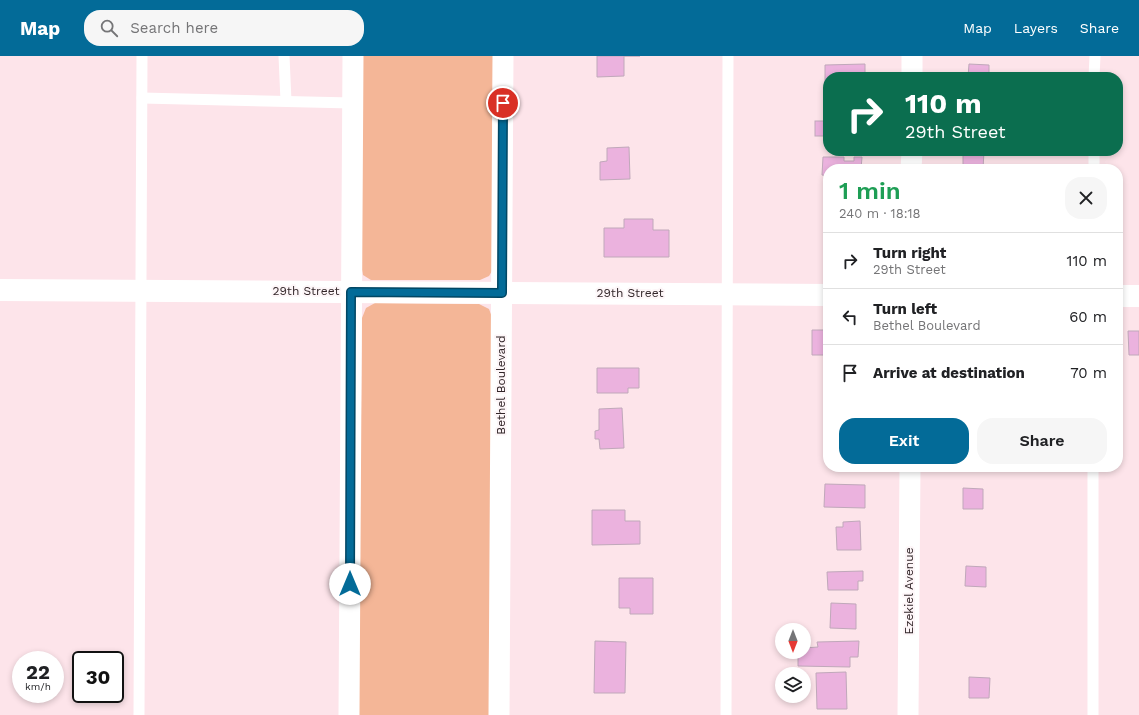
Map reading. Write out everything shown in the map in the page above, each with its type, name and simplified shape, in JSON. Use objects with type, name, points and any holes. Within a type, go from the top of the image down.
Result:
[{"type":"street","points":[[349,715],[353,56]]},
{"type":"street","name":"Bethel Boulevard","points":[[499,715],[503,56]]},
{"type":"street","points":[[912,56],[912,72]]},
{"type":"street","name":"29th Street","points":[[0,290],[823,294]]},
{"type":"street","points":[[1123,296],[1139,296]]},
{"type":"street","name":"Ezekiel Avenue","points":[[908,715],[910,472]]},
{"type":"lane","points":[[139,715],[142,56]]},
{"type":"lane","points":[[284,56],[286,101]]},
{"type":"lane","points":[[726,715],[728,56]]},
{"type":"lane","points":[[1094,56],[1094,72]]},
{"type":"lane","points":[[142,98],[352,103]]},
{"type":"lane","points":[[1093,715],[1094,472]]},
{"type":"shaded area","points":[[362,56],[493,56],[492,271],[489,276],[480,280],[371,280],[363,275],[361,264]]},
{"type":"shaded area","points":[[375,303],[479,304],[489,309],[493,320],[490,715],[358,715],[362,318],[366,308]]},
{"type":"building","points":[[597,56],[624,56],[624,76],[597,77]]},
{"type":"building","points":[[865,64],[865,72],[825,72],[825,65]]},
{"type":"building","points":[[969,64],[989,65],[989,72],[968,72]]},
{"type":"building","points":[[815,121],[823,121],[823,136],[815,136]]},
{"type":"building","points":[[629,147],[630,179],[600,180],[600,162],[607,161],[607,148]]},
{"type":"building","points":[[963,156],[984,156],[983,164],[963,164]]},
{"type":"building","points":[[823,157],[844,157],[844,161],[854,161],[854,157],[862,157],[861,164],[823,164],[822,175]]},
{"type":"building","points":[[624,219],[653,219],[653,230],[669,230],[669,257],[604,257],[604,228],[624,228]]},
{"type":"building","points":[[812,330],[823,330],[823,355],[812,355]]},
{"type":"building","points":[[1128,331],[1139,331],[1139,355],[1129,355]]},
{"type":"building","points":[[597,368],[639,368],[639,388],[628,388],[628,393],[597,393]]},
{"type":"building","points":[[622,408],[624,448],[600,449],[599,439],[595,439],[595,431],[599,430],[599,409]]},
{"type":"building","points":[[825,484],[865,485],[865,508],[824,507]]},
{"type":"building","points":[[963,488],[983,489],[983,509],[963,509]]},
{"type":"building","points":[[592,510],[625,510],[625,521],[640,521],[640,544],[592,545]]},
{"type":"building","points":[[860,521],[861,550],[837,550],[836,527],[843,527],[843,522]]},
{"type":"building","points":[[966,566],[986,567],[986,587],[965,586]]},
{"type":"building","points":[[863,571],[863,581],[858,581],[858,590],[828,590],[827,572]]},
{"type":"building","points":[[619,578],[653,578],[653,614],[630,614],[630,608],[619,608]]},
{"type":"building","points":[[831,603],[856,604],[856,629],[830,628]]},
{"type":"building","points":[[595,641],[626,642],[625,693],[594,693]]},
{"type":"building","points":[[859,641],[858,657],[850,657],[850,667],[798,666],[798,659],[811,659],[811,648],[818,647],[817,642]]},
{"type":"building","points":[[846,672],[847,709],[817,709],[816,673]]},
{"type":"building","points":[[969,677],[990,678],[989,698],[969,698]]},
{"type":"route","points":[[350,584],[351,292],[502,293],[503,103]]}]
